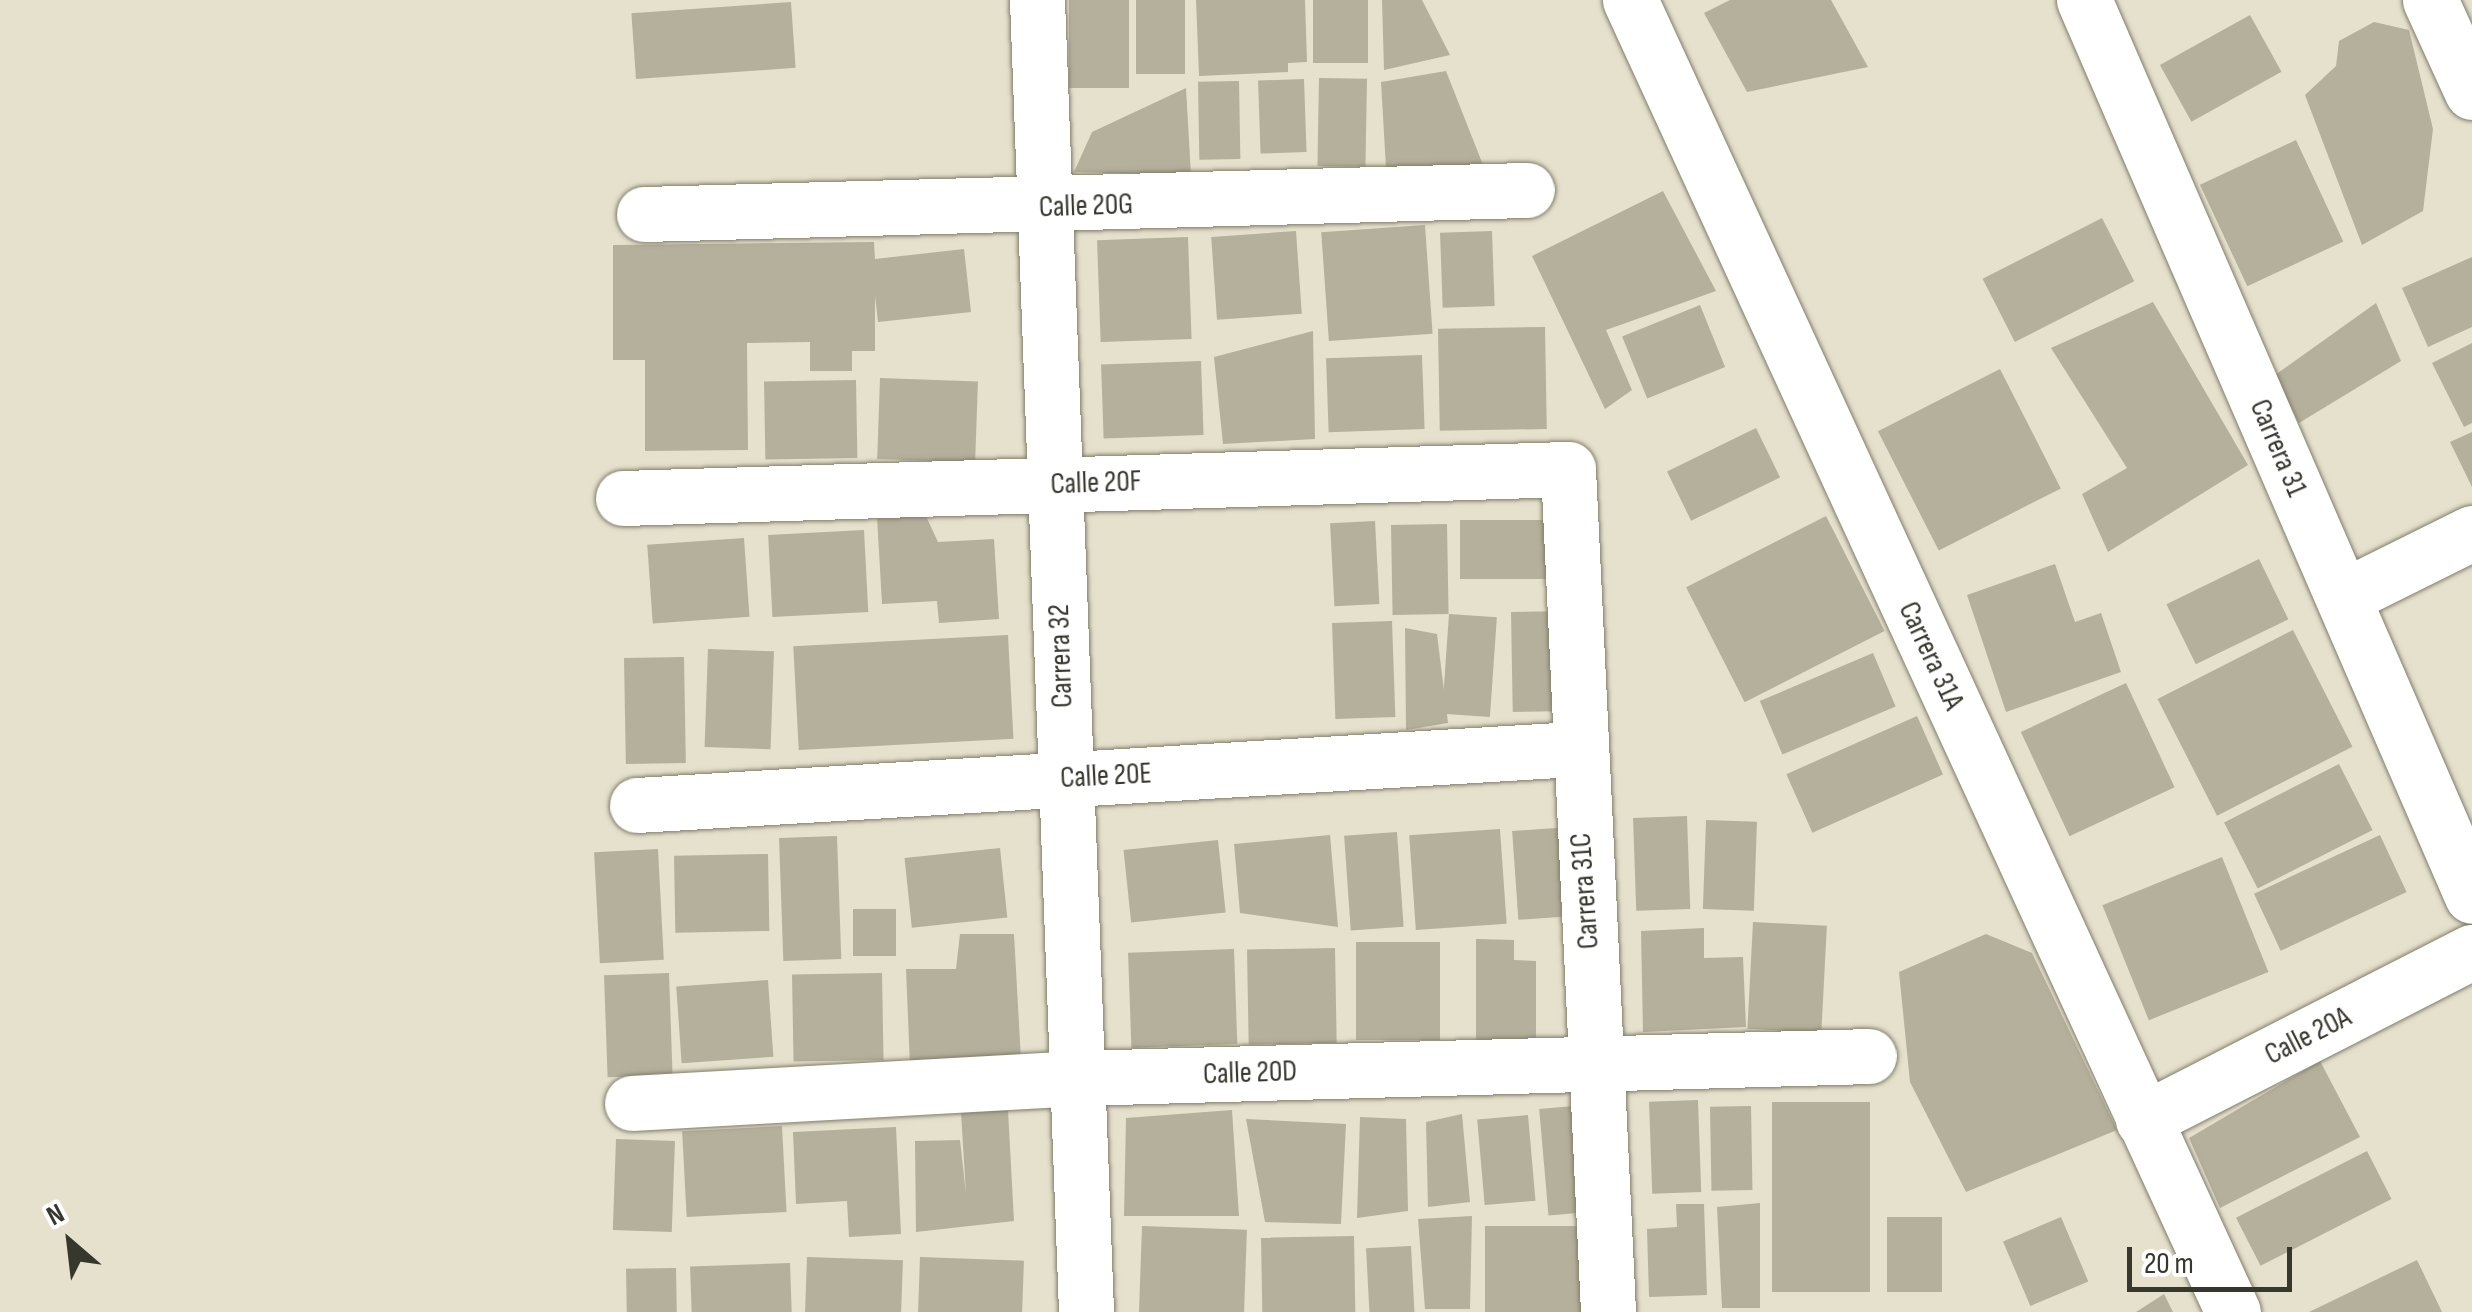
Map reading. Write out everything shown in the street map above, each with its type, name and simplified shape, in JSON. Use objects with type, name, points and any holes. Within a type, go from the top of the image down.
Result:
[{"type":"street","name":"Carrera 32","points":[[1037,0],[1086,1312]]},
{"type":"street","name":"Carrera 31A","points":[[1630,0],[2234,1312]]},
{"type":"street","name":"Carrera 31","points":[[2084,0],[2472,896]]},
{"type":"street","points":[[2430,0],[2472,92]]},
{"type":"street","name":"Calle 20G","points":[[644,214],[1045,208],[1527,190]]},
{"type":"street","name":"Calle 20F","points":[[623,498],[1568,470]]},
{"type":"street","name":"Carrera 31C","points":[[1568,470],[1574,748],[1597,1064],[1608,1312]]},
{"type":"street","points":[[2342,597],[2472,533]]},
{"type":"street","name":"Calle 20E","points":[[637,804],[1574,748]]},
{"type":"street","name":"Calle 20A","points":[[2144,1120],[2472,952]]},
{"type":"street","name":"Calle 20D","points":[[632,1104],[1078,1078],[1869,1056]]},
{"type":"building","points":[[1069,0],[1129,0],[1129,88],[1069,88]]},
{"type":"building","points":[[1136,0],[1185,0],[1185,74],[1136,74]]},
{"type":"building","points":[[1196,0],[1305,0],[1307,62],[1288,63],[1288,72],[1199,76]]},
{"type":"building","points":[[1313,0],[1368,0],[1368,63],[1313,63]]},
{"type":"building","points":[[1382,0],[1422,0],[1450,55],[1384,70]]},
{"type":"building","points":[[1730,0],[1831,0],[1868,67],[1747,92],[1704,13]]},
{"type":"building","points":[[791,2],[796,68],[636,79],[631,13]]},
{"type":"building","points":[[2250,15],[2282,72],[2191,122],[2160,65]]},
{"type":"building","points":[[2374,22],[2409,30],[2433,129],[2423,211],[2362,245],[2305,95],[2336,66],[2339,41]]},
{"type":"building","points":[[1446,71],[1485,170],[1386,168],[1381,82]]},
{"type":"building","points":[[1319,78],[1367,79],[1365,167],[1317,166]]},
{"type":"building","points":[[1304,79],[1307,152],[1261,154],[1258,81]]},
{"type":"building","points":[[1239,81],[1240,159],[1199,160],[1198,82]]},
{"type":"building","points":[[1186,88],[1191,175],[1074,172],[1092,132]]},
{"type":"building","points":[[2296,140],[2343,242],[2247,286],[2200,185]]},
{"type":"building","points":[[1663,191],[1716,291],[1606,330],[1632,390],[1605,409],[1532,256]]},
{"type":"building","points":[[2102,218],[2134,281],[2015,342],[1983,279]]},
{"type":"building","points":[[1425,225],[1433,334],[1329,341],[1321,232]]},
{"type":"building","points":[[1296,231],[1302,314],[1217,320],[1211,237]]},
{"type":"building","points":[[1492,231],[1495,306],[1443,308],[1440,233]]},
{"type":"building","points":[[1188,237],[1192,339],[1101,342],[1097,240]]},
{"type":"building","points":[[874,242],[875,259],[964,249],[971,312],[878,322],[875,296],[875,351],[852,351],[852,371],[810,371],[810,342],[747,343],[748,450],[645,451],[645,360],[613,360],[613,245]]},
{"type":"building","points":[[2472,257],[2472,327],[2428,347],[2402,288]]},
{"type":"building","points":[[2153,302],[2248,465],[2108,552],[2082,494],[2127,468],[2051,348]]},
{"type":"building","points":[[2376,303],[2401,361],[2299,423],[2275,375]]},
{"type":"building","points":[[1700,305],[1725,367],[1647,399],[1622,336]]},
{"type":"building","points":[[1545,327],[1547,429],[1440,431],[1438,329]]},
{"type":"building","points":[[1313,331],[1315,439],[1223,444],[1214,357]]},
{"type":"building","points":[[2472,343],[2472,423],[2464,427],[2432,363]]},
{"type":"building","points":[[1422,355],[1425,429],[1329,432],[1326,358]]},
{"type":"building","points":[[1201,361],[1204,435],[1104,438],[1101,364]]},
{"type":"building","points":[[2000,369],[2061,488],[1939,551],[1878,431]]},
{"type":"building","points":[[880,378],[978,381],[975,462],[877,459]]},
{"type":"building","points":[[856,380],[857,458],[765,460],[764,382]]},
{"type":"building","points":[[1756,428],[1780,477],[1691,521],[1667,471]]},
{"type":"building","points":[[2472,432],[2472,487],[2450,442]]},
{"type":"building","points":[[925,514],[938,542],[994,539],[999,619],[939,623],[937,601],[882,604],[877,517]]},
{"type":"building","points":[[1826,516],[1885,631],[1745,702],[1686,587]]},
{"type":"building","points":[[1460,520],[1557,520],[1557,579],[1460,579]]},
{"type":"building","points":[[1375,521],[1379,604],[1334,606],[1330,523]]},
{"type":"building","points":[[1447,524],[1449,614],[1393,615],[1391,525]]},
{"type":"building","points":[[864,530],[868,612],[772,617],[768,535]]},
{"type":"building","points":[[744,538],[750,617],[653,624],[647,545]]},
{"type":"building","points":[[2259,559],[2288,619],[2196,664],[2166,604]]},
{"type":"building","points":[[2055,564],[2075,622],[2101,613],[2121,672],[2006,712],[1967,595]]},
{"type":"building","points":[[1570,611],[1572,711],[1513,712],[1511,612]]},
{"type":"building","points":[[1449,614],[1497,617],[1490,717],[1442,714]]},
{"type":"building","points":[[1392,621],[1395,717],[1335,719],[1332,623]]},
{"type":"building","points":[[1405,628],[1437,634],[1448,723],[1406,730]]},
{"type":"building","points":[[2293,630],[2352,747],[2217,816],[2158,699]]},
{"type":"building","points":[[1008,635],[1013,739],[799,750],[793,646]]},
{"type":"building","points":[[708,649],[774,651],[771,749],[705,747]]},
{"type":"building","points":[[1873,653],[1896,706],[1782,754],[1760,701]]},
{"type":"building","points":[[684,657],[686,763],[626,764],[624,658]]},
{"type":"building","points":[[2126,683],[2175,787],[2069,836],[2021,732]]},
{"type":"building","points":[[1917,716],[1943,774],[1812,833],[1786,774]]},
{"type":"building","points":[[2339,764],[2373,830],[2258,888],[2224,823]]},
{"type":"building","points":[[1687,816],[1690,909],[1636,911],[1633,818]]},
{"type":"building","points":[[1706,820],[1757,822],[1754,911],[1703,909]]},
{"type":"building","points":[[1570,827],[1576,916],[1518,920],[1512,831]]},
{"type":"building","points":[[1500,829],[1507,924],[1416,930],[1409,835]]},
{"type":"building","points":[[1397,832],[1404,927],[1351,930],[1344,836]]},
{"type":"building","points":[[1330,835],[1338,927],[1240,913],[1234,844]]},
{"type":"building","points":[[2380,835],[2407,892],[2281,951],[2254,894]]},
{"type":"building","points":[[837,836],[841,959],[783,961],[779,838]]},
{"type":"building","points":[[1218,840],[1226,913],[1131,923],[1124,850]]},
{"type":"building","points":[[1000,848],[1007,918],[912,928],[905,858]]},
{"type":"building","points":[[658,849],[664,960],[600,963],[594,852]]},
{"type":"building","points":[[768,854],[769,931],[675,933],[674,856]]},
{"type":"building","points":[[2222,857],[2268,972],[2149,1020],[2102,905]]},
{"type":"building","points":[[853,909],[896,909],[896,956],[853,956]]},
{"type":"building","points":[[1753,922],[1827,926],[1821,1033],[1747,1029]]},
{"type":"building","points":[[1704,928],[1704,958],[1743,957],[1746,1027],[1643,1032],[1641,931]]},
{"type":"building","points":[[960,934],[1014,934],[1021,1060],[910,1067],[906,969],[956,969]]},
{"type":"building","points":[[1986,934],[2032,953],[2117,1130],[1966,1192],[1910,1082],[1899,972]]},
{"type":"building","points":[[1476,939],[1514,940],[1514,960],[1536,961],[1536,1043],[1476,1044]]},
{"type":"building","points":[[1356,942],[1440,942],[1440,1040],[1356,1040]]},
{"type":"building","points":[[1335,948],[1337,1043],[1249,1045],[1247,950]]},
{"type":"building","points":[[1234,949],[1237,1044],[1131,1048],[1128,953]]},
{"type":"building","points":[[669,973],[673,1075],[608,1077],[604,975]]},
{"type":"building","points":[[882,973],[884,1060],[794,1062],[792,975]]},
{"type":"building","points":[[768,980],[773,1057],[682,1063],[676,986]]},
{"type":"building","points":[[2320,1061],[2360,1137],[2220,1208],[2189,1138]]},
{"type":"building","points":[[1698,1100],[1701,1192],[1652,1194],[1649,1102]]},
{"type":"building","points":[[1772,1102],[1870,1102],[1870,1292],[1772,1292]]},
{"type":"building","points":[[1585,1105],[1594,1212],[1549,1216],[1539,1109]]},
{"type":"building","points":[[1751,1106],[1752,1190],[1711,1191],[1710,1107]]},
{"type":"building","points":[[1008,1110],[1014,1221],[916,1232],[915,1141],[960,1140],[966,1194],[961,1113]]},
{"type":"building","points":[[1232,1110],[1239,1216],[1124,1216],[1126,1118]]},
{"type":"building","points":[[1462,1114],[1470,1202],[1428,1207],[1426,1122]]},
{"type":"building","points":[[1528,1115],[1535,1201],[1485,1205],[1477,1119]]},
{"type":"building","points":[[1360,1117],[1406,1119],[1408,1211],[1357,1218]]},
{"type":"building","points":[[1246,1119],[1346,1124],[1341,1224],[1265,1222]]},
{"type":"building","points":[[782,1126],[787,1212],[687,1217],[682,1131]]},
{"type":"building","points":[[896,1127],[901,1234],[849,1237],[847,1201],[796,1204],[793,1132]]},
{"type":"building","points":[[616,1139],[675,1141],[672,1232],[613,1230]]},
{"type":"building","points":[[2367,1151],[2392,1199],[2261,1266],[2236,1218]]},
{"type":"building","points":[[1760,1203],[1760,1308],[1722,1308],[1717,1207]]},
{"type":"building","points":[[1676,1204],[1704,1204],[1707,1295],[1649,1297],[1647,1229],[1677,1227]]},
{"type":"building","points":[[1472,1216],[1470,1309],[1425,1309],[1418,1219]]},
{"type":"building","points":[[1887,1217],[1942,1217],[1942,1292],[1887,1292]]},
{"type":"building","points":[[2061,1217],[2088,1281],[2030,1306],[2003,1242]]},
{"type":"building","points":[[1142,1226],[1247,1230],[1244,1312],[1139,1312]]},
{"type":"building","points":[[1485,1226],[1588,1226],[1588,1312],[1485,1312]]},
{"type":"building","points":[[1354,1236],[1355,1312],[1262,1312],[1261,1238]]},
{"type":"building","points":[[1411,1246],[1414,1312],[1369,1312],[1366,1248]]},
{"type":"building","points":[[807,1257],[903,1260],[901,1312],[805,1312]]},
{"type":"building","points":[[920,1257],[1024,1261],[1022,1312],[918,1312]]},
{"type":"building","points":[[2417,1260],[2442,1312],[2309,1312]]},
{"type":"building","points":[[790,1263],[792,1312],[692,1312],[690,1266]]},
{"type":"building","points":[[676,1268],[677,1312],[627,1312],[626,1269]]},
{"type":"building","points":[[2164,1294],[2173,1312],[2136,1312]]}]
